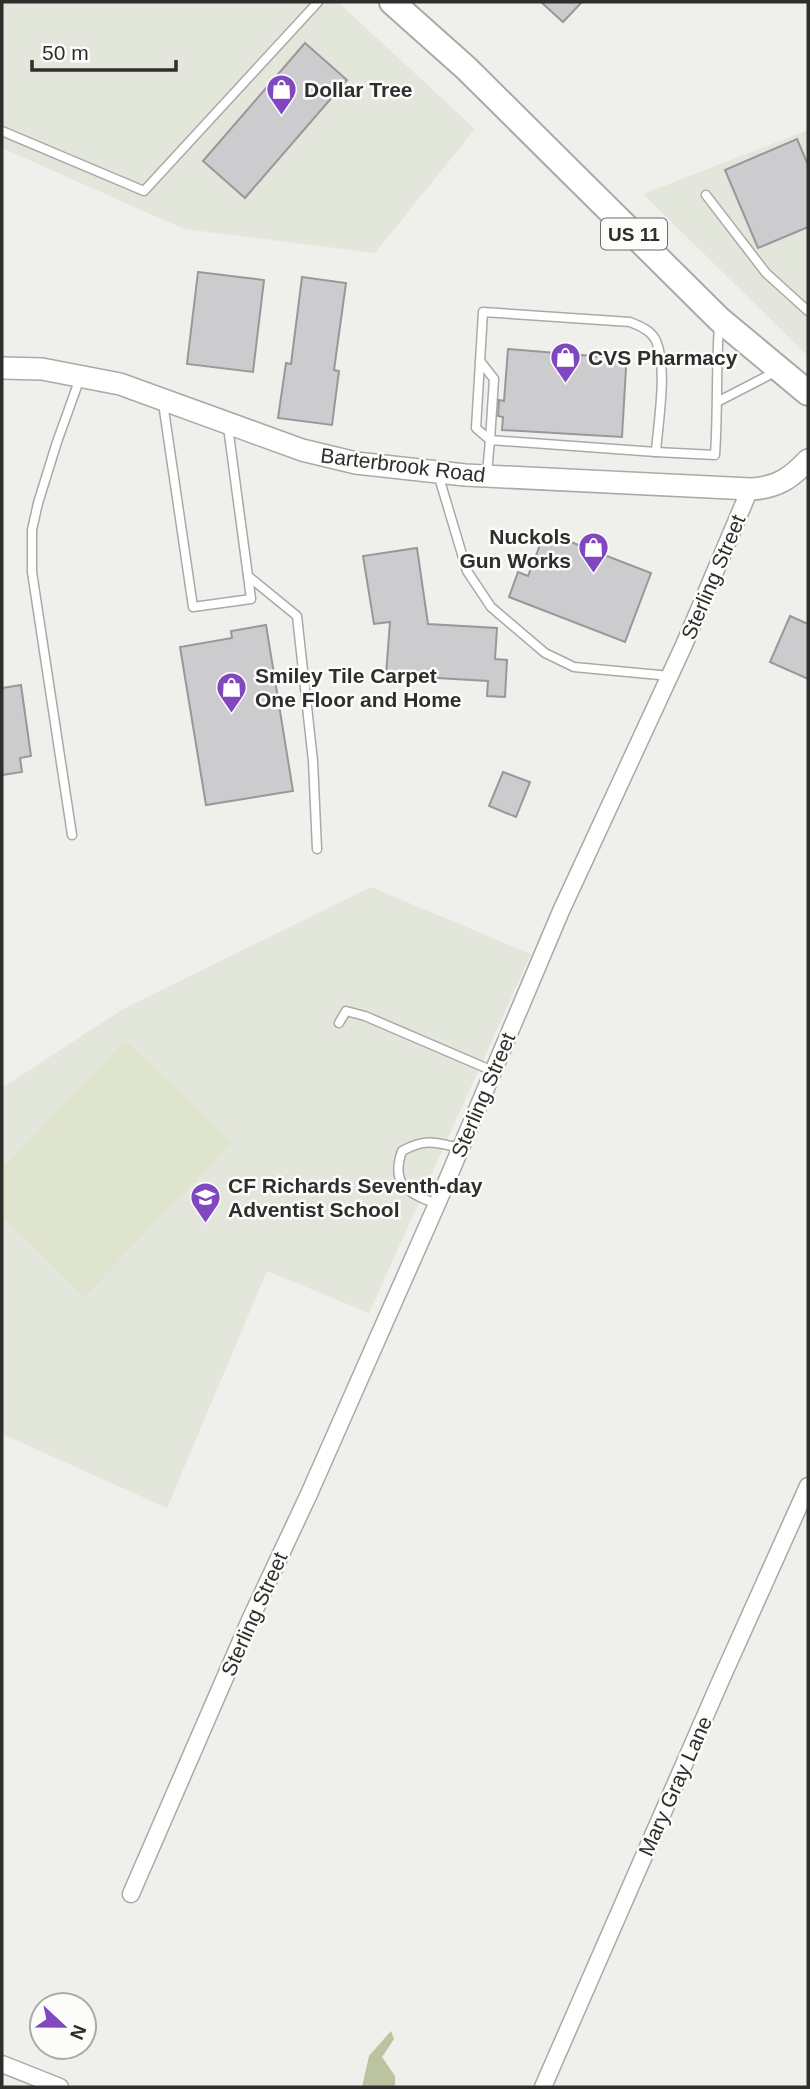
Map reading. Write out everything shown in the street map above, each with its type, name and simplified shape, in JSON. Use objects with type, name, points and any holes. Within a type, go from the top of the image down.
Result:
[{"type":"main road","name":"US 11","points":[[392,2],[466,68],[719,319],[808,393]]},
{"type":"street","name":"Barterbrook Road","points":[[2,368],[42,369],[120,384],[323,457],[356,463],[486,476],[750,489],[774,487],[792,476],[808,460]]},
{"type":"street","name":"Sterling Street","points":[[131,1894],[250,1620],[309,1494],[437,1204],[561,911],[670,676],[750,489]]},
{"type":"street","name":"Mary Gray Lane","points":[[543,2087],[808,1486]]},
{"type":"street","points":[[2,2064],[60,2087]]},
{"type":"lane","points":[[2,131],[144,191],[318,2]]},
{"type":"lane","points":[[706,195],[766,273],[808,311]]},
{"type":"lane","points":[[656,452],[662,361],[656,338],[643,327],[630,322],[483,312],[476,428],[489,440],[656,452],[715,455],[719,401],[716,369],[719,319]]},
{"type":"lane","points":[[480,361],[494,379],[486,476]]},
{"type":"lane","points":[[719,401],[780,369]]},
{"type":"lane","points":[[72,835],[32,572],[32,530],[57,442],[82,375]]},
{"type":"lane","points":[[163,400],[193,607],[251,598],[228,424]]},
{"type":"lane","points":[[437,472],[467,570],[491,607],[545,653],[573,667],[670,676]]},
{"type":"lane","points":[[248,576],[296,616],[313,761],[317,849]]},
{"type":"lane","points":[[339,1023],[346,1012],[365,1016],[493,1070]]},
{"type":"lane","points":[[437,1204],[410,1194],[399,1180],[397,1166],[401,1151],[416,1143],[431,1141],[460,1148]]},
{"type":"shaded area","points":[[2,2],[338,2],[475,129],[375,253],[184,229],[2,148]]},
{"type":"shaded area","points":[[808,130],[808,356],[643,194]]},
{"type":"shaded area","name":"CF Richards Seventh-day Adventist School","points":[[371,887],[531,954],[369,1313],[267,1271],[167,1508],[2,1434],[2,1088],[123,1009]]},
{"type":"green space","points":[[125,1040],[232,1142],[84,1297],[2,1216],[2,1169]]},
{"type":"green space","points":[[391,2031],[394,2039],[382,2057],[395,2076],[395,2087],[362,2087],[369,2056]]},
{"type":"building","points":[[541,2],[582,2],[563,22]]},
{"type":"building","points":[[305,43],[347,80],[245,198],[203,161]]},
{"type":"building","points":[[797,139],[808,165],[808,227],[758,248],[725,170]]},
{"type":"building","points":[[198,272],[264,280],[253,372],[187,364]]},
{"type":"building","points":[[302,277],[346,283],[334,370],[339,371],[332,425],[278,418],[286,363],[291,364]]},
{"type":"building","name":"CVS Pharmacy","points":[[508,349],[617,358],[626,368],[622,437],[502,430],[503,417],[498,416],[499,400],[504,401]]},
{"type":"building","points":[[545,532],[651,573],[625,642],[509,597],[518,572],[528,576]]},
{"type":"building","points":[[417,548],[428,624],[497,628],[495,659],[507,660],[505,697],[487,696],[488,681],[386,675],[390,622],[374,624],[363,556]]},
{"type":"building","points":[[790,616],[808,624],[808,679],[770,662]]},
{"type":"building","points":[[266,625],[293,791],[206,805],[180,647],[232,638],[231,631]]},
{"type":"building","points":[[21,685],[31,756],[20,758],[22,772],[2,775],[2,688]]},
{"type":"building","points":[[503,772],[530,782],[516,817],[489,806]]},
{"type":"place","name":"Dollar Tree","points":[[281,116]]},
{"type":"place","name":"CVS Pharmacy","points":[[565,384]]},
{"type":"place","name":"Nuckols Gun Works","points":[[594,575]]},
{"type":"place","name":"Smiley Tile Carpet One Floor and Home","points":[[232,714]]},
{"type":"place","name":"CF Richards Seventh-day Adventist School","points":[[205,1224]]}]
